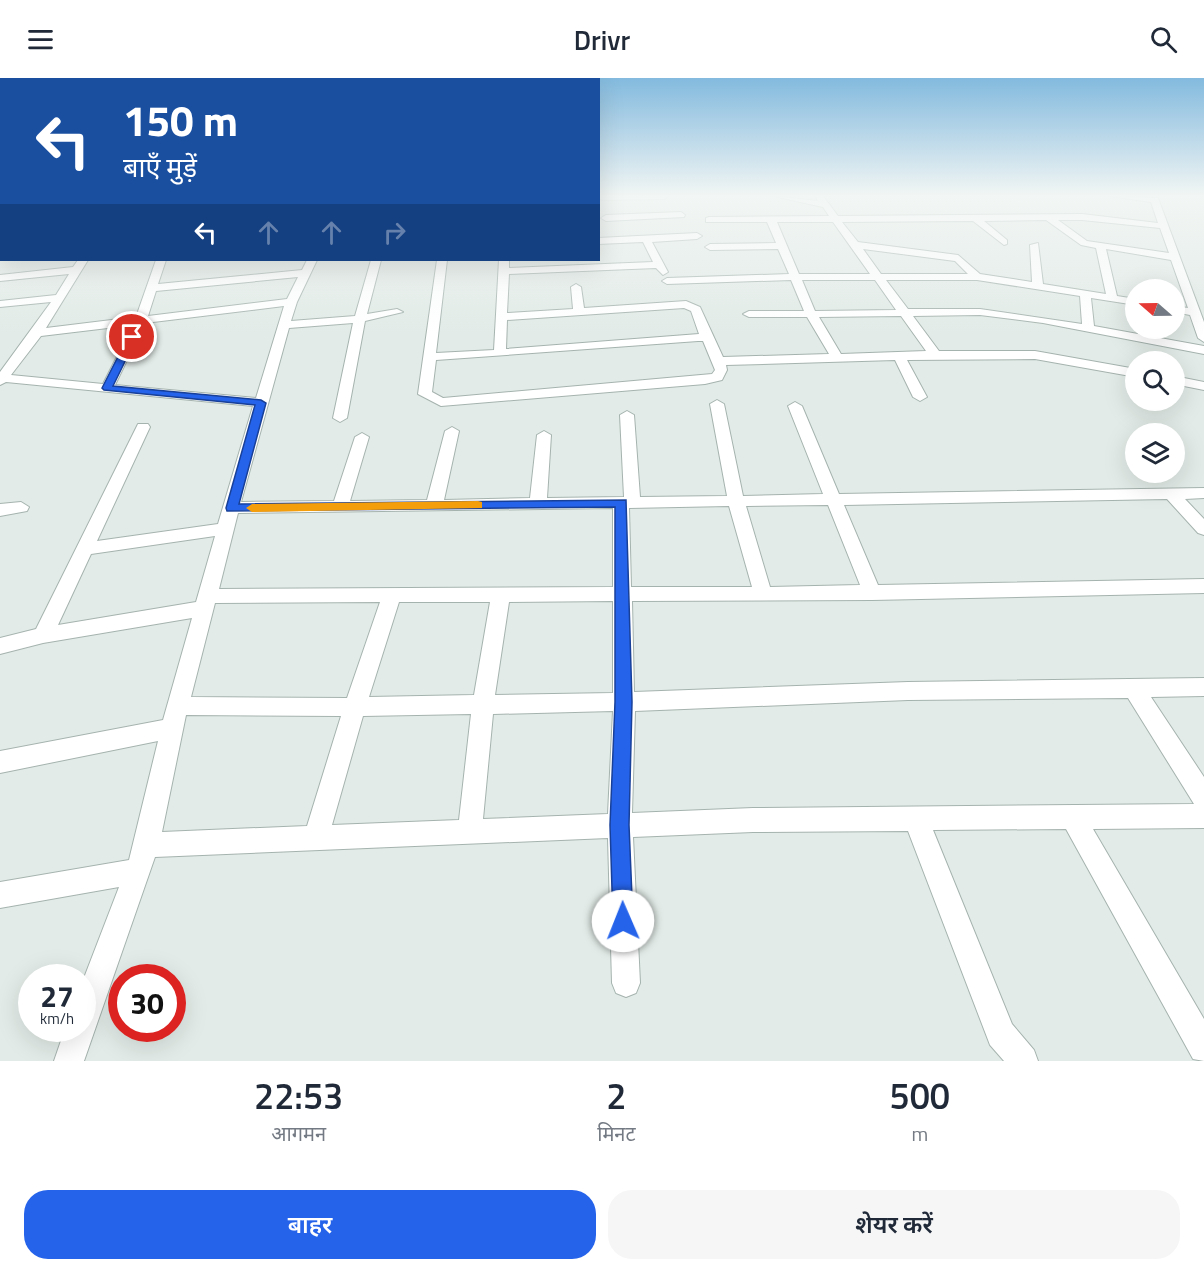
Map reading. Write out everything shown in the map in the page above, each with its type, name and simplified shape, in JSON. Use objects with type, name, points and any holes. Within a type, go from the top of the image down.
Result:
[{"type":"street","points":[[442,261],[425,394],[441,402],[705,380],[717,377],[721,370],[719,361],[696,309],[672,293],[648,242]]},
{"type":"street","points":[[781,242],[811,314],[837,357]]},
{"type":"street","points":[[853,242],[935,355]]},
{"type":"street","points":[[1082,242],[1101,248],[1174,257]]},
{"type":"street","points":[[1170,242],[1204,339]]},
{"type":"street","points":[[1035,244],[1038,285]]},
{"type":"street","points":[[855,245],[958,258],[977,277]]},
{"type":"street","points":[[710,247],[783,246]]},
{"type":"street","points":[[1101,248],[1112,298]]},
{"type":"street","points":[[107,388],[141,320],[161,261]]},
{"type":"street","points":[[340,418],[360,319],[376,261]]},
{"type":"street","points":[[0,278],[80,265]]},
{"type":"street","points":[[1,379],[37,333],[57,298],[80,265]]},
{"type":"street","points":[[500,353],[504,265],[660,265]]},
{"type":"street","points":[[151,288],[310,266]]},
{"type":"street","points":[[96,984],[147,845],[172,728],[261,403],[291,302],[310,266]]},
{"type":"street","points":[[502,316],[579,310],[672,293],[795,277],[977,277],[1125,300]]},
{"type":"street","points":[[576,287],[579,310]]},
{"type":"street","points":[[1085,294],[1088,328]]},
{"type":"street","points":[[0,304],[57,298]]},
{"type":"street","points":[[37,333],[291,302]]},
{"type":"street","points":[[1185,311],[1195,312]]},
{"type":"street","points":[[284,325],[360,319],[397,312]]},
{"type":"street","points":[[749,314],[980,312],[1088,328],[1204,350]]},
{"type":"street","points":[[428,357],[658,339],[707,338]]},
{"type":"street","points":[[719,361],[935,355],[1035,355],[1125,371]]},
{"type":"street","points":[[899,356],[920,397]]},
{"type":"street","points":[[1,379],[261,403]]},
{"type":"street","points":[[1185,382],[1204,386]]},
{"type":"street","points":[[717,404],[736,501],[763,594]]},
{"type":"street","points":[[795,406],[872,593]]},
{"type":"street","points":[[626,983],[620,825],[624,702],[622,594],[627,415]]},
{"type":"street","points":[[43,635],[143,427]]},
{"type":"street","points":[[434,506],[452,431]]},
{"type":"street","points":[[538,504],[543,435]]},
{"type":"street","points":[[340,507],[362,436]]},
{"type":"street","points":[[232,508],[1204,493]]},
{"type":"street","points":[[1171,494],[1204,529]]},
{"type":"street","points":[[0,510],[21,507]]},
{"type":"street","points":[[84,549],[226,529]]},
{"type":"street","points":[[0,646],[43,635],[207,602],[391,597],[872,593],[1204,586]]},
{"type":"street","points":[[470,831],[483,704],[500,596]]},
{"type":"street","points":[[316,837],[391,597]]},
{"type":"street","points":[[178,706],[355,707],[624,702],[908,691],[1204,687]]},
{"type":"street","points":[[1134,688],[1204,798]]},
{"type":"street","points":[[0,762],[172,728]]},
{"type":"street","points":[[147,845],[753,820],[1204,816]]},
{"type":"street","points":[[1073,817],[1204,1048]]},
{"type":"street","points":[[916,819],[1001,1034],[1023,1061]]},
{"type":"street","points":[[0,896],[137,871]]},
{"type":"street","points":[[69,1061],[76,1042]]},
{"type":"slow traffic","points":[[252,508],[478,505]]},
{"type":"route","points":[[132,337],[107,388],[261,403],[232,508],[621,502],[624,702],[620,825],[623,921]]}]
